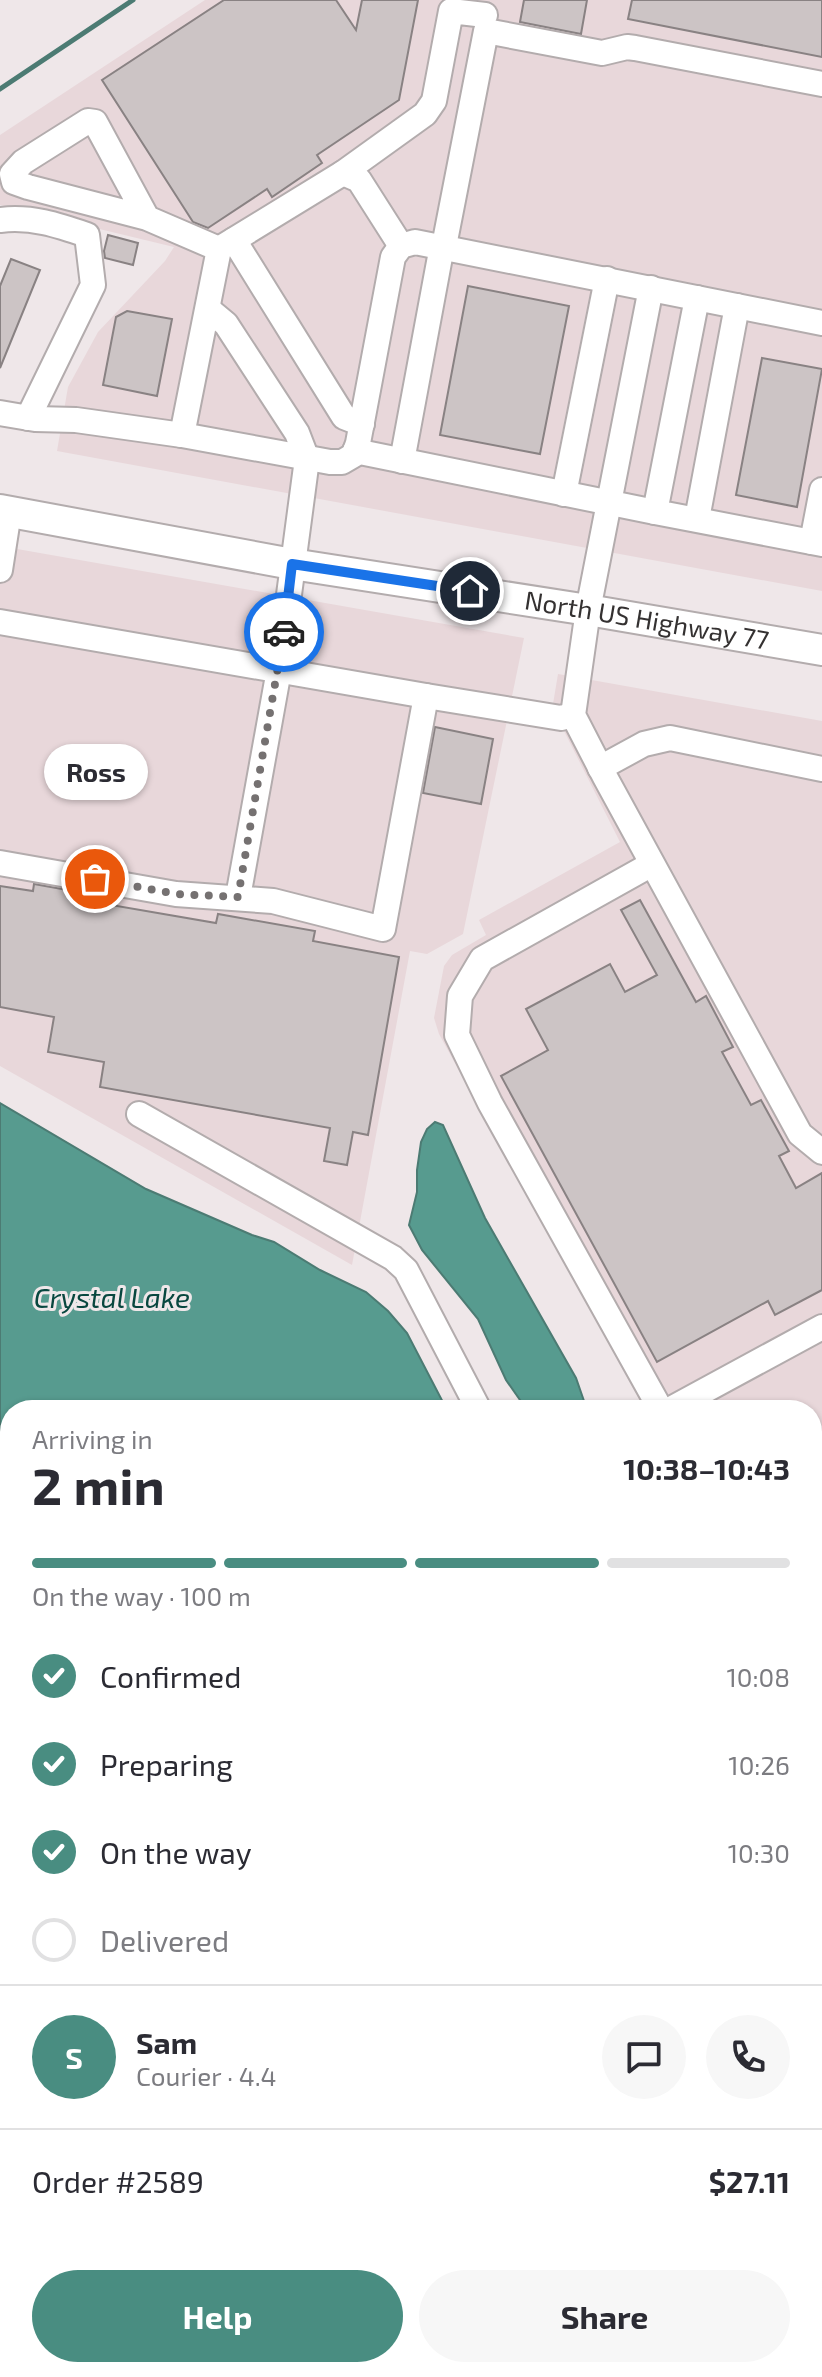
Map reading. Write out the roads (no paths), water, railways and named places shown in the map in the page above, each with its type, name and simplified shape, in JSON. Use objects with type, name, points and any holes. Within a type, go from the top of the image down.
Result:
[{"type":"main road","name":"North US Highway 77","points":[[5,511],[292,564],[822,650]]},
{"type":"street","points":[[182,435],[208,309],[226,245],[343,173],[425,114],[434,101],[451,6],[602,53],[635,48],[822,84]]},
{"type":"street","points":[[402,461],[485,16]]},
{"type":"street","points":[[147,218],[95,122],[88,121],[23,162],[12,174],[14,182],[28,187],[147,218],[226,245],[344,417],[362,424]]},
{"type":"street","points":[[343,173],[359,180],[401,246]]},
{"type":"street","points":[[0,220],[19,218],[44,222],[87,235],[93,285],[28,418]]},
{"type":"street","points":[[0,413],[182,435],[307,459],[342,462],[354,455],[362,424],[393,257],[401,246],[415,242],[822,323]]},
{"type":"street","points":[[564,494],[607,279]]},
{"type":"street","points":[[651,288],[588,610],[573,715],[800,1134],[822,1152]]},
{"type":"street","points":[[655,512],[697,298]]},
{"type":"street","points":[[697,519],[737,306]]},
{"type":"street","points":[[208,309],[226,324],[297,433],[307,459],[279,670],[238,897]]},
{"type":"street","points":[[355,451],[817,543],[822,490]]},
{"type":"street","points":[[0,570],[5,511]]},
{"type":"street","points":[[0,622],[561,718],[573,715]]},
{"type":"street","points":[[0,863],[176,894],[238,897],[288,904],[383,929],[426,696]]},
{"type":"street","points":[[600,768],[644,744],[670,738],[822,769]]},
{"type":"street","points":[[652,864],[482,959],[460,996],[457,1035],[490,1103],[655,1400]]},
{"type":"street","points":[[139,1114],[393,1258],[406,1270],[474,1400]]},
{"type":"street","points":[[687,1400],[822,1327]]},
{"type":"water","name":"Crystal Lake","points":[[0,1103],[146,1189],[274,1242],[320,1270],[366,1292],[407,1333],[442,1400],[0,1400]]},
{"type":"water","points":[[435,1122],[443,1125],[485,1218],[576,1378],[584,1400],[520,1400],[506,1380],[478,1319],[422,1250],[409,1225],[417,1192],[421,1142],[427,1129]]},
{"type":"waterway","points":[[0,89],[133,0]]},
{"type":"place","name":"Ross","points":[[95,879]]}]
